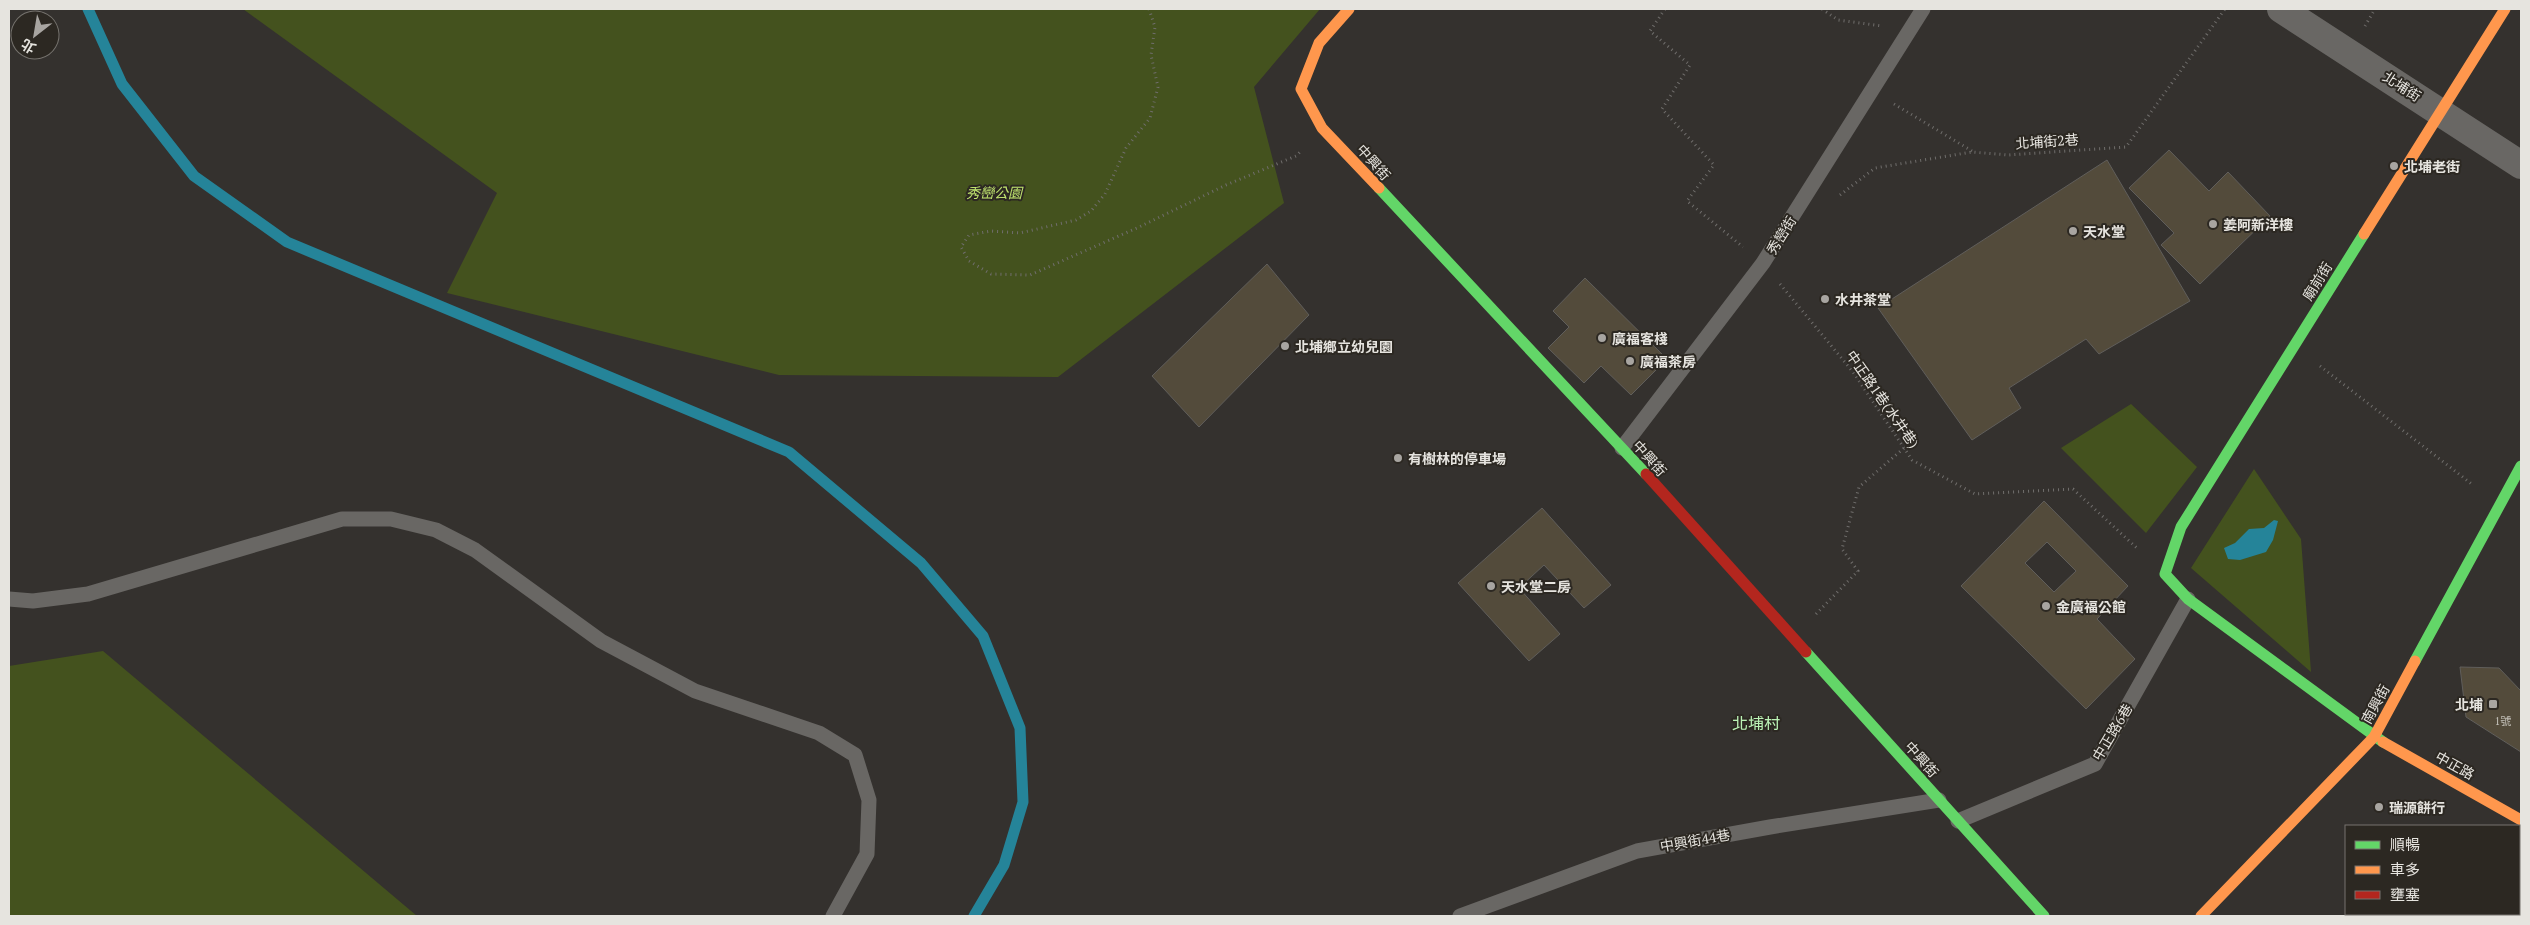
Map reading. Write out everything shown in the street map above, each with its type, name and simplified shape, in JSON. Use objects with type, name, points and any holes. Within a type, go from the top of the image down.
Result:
[{"type":"street","name":"中興街","points":[[1349,9],[1319,43],[1301,89],[1322,128],[1622,448],[2044,916]]},
{"type":"street","name":"北埔街","points":[[2281,9],[2441,111],[2521,165]]},
{"type":"street","name":"廟前街","points":[[2165,574],[2181,527],[2505,9]]},
{"type":"street","name":"南興街","points":[[2201,916],[2374,737],[2521,466]]},
{"type":"street","name":"中正路","points":[[2165,574],[2188,599],[2374,737],[2521,820]]},
{"type":"lane","name":"秀巒街","points":[[1622,448],[1763,263],[1923,9]]},
{"type":"lane","points":[[9,599],[33,601],[88,594],[342,518],[391,519],[436,530],[474,550],[601,641],[695,691],[819,733],[855,756],[869,800],[867,854],[833,916]]},
{"type":"lane","name":"中正路6巷","points":[[1958,821],[2095,764],[2188,599]]},
{"type":"lane","name":"中興街44巷","points":[[1460,916],[1637,851],[1770,826],[1939,800]]},
{"type":"path","points":[[1149,9],[1155,27],[1151,55],[1158,87],[1150,118],[1126,148],[1105,194],[1091,211],[1076,220],[1020,233],[991,231],[969,234],[962,247],[969,261],[991,274],[1030,275],[1137,228],[1226,185],[1296,156],[1322,128]]},
{"type":"path","name":"中正路1巷(水井巷)","points":[[1665,9],[1650,31],[1690,65],[1662,109],[1714,165],[1687,201],[1763,263],[1853,372],[1912,460],[1975,494],[2073,489],[2165,574]]},
{"type":"path","points":[[1822,9],[1838,20],[1910,30]]},
{"type":"path","name":"北埔街2巷","points":[[1814,182],[1838,196],[1875,168],[1972,152],[2008,155],[2126,147],[2225,9]]},
{"type":"path","points":[[1872,90],[1972,152]]},
{"type":"path","points":[[2293,346],[2500,506]]},
{"type":"path","points":[[1793,638],[1858,571],[1842,549],[1859,487],[1904,448]]},
{"type":"green space","name":"秀巒公園","points":[[243,9],[1320,9],[1254,87],[1284,203],[1058,377],[779,375],[447,293],[497,193]]},
{"type":"green space","points":[[2131,404],[2197,467],[2146,533],[2061,448]]},
{"type":"green space","points":[[2254,469],[2301,539],[2311,672],[2191,568]]},
{"type":"green space","points":[[103,651],[417,916],[9,916],[9,666]]},
{"type":"water","points":[[2274,520],[2278,521],[2273,540],[2266,552],[2240,560],[2228,559],[2224,548],[2235,543],[2249,529],[2264,528]]},
{"type":"building","name":"姜阿新洋樓","points":[[2169,150],[2209,191],[2228,172],[2270,216],[2200,284],[2161,245],[2174,233],[2129,188]]},
{"type":"building","name":"天水堂","points":[[2107,160],[2190,301],[2099,354],[2086,339],[2009,388],[2021,408],[1972,440],[1878,308]]},
{"type":"building","points":[[1267,264],[1309,315],[1199,427],[1152,376]]},
{"type":"building","name":"廣福客棧","points":[[1585,278],[1667,359],[1631,395],[1601,366],[1584,383],[1548,348],[1569,327],[1553,311]]},
{"type":"building","name":"金廣福公館","points":[[2044,501],[2128,586],[2097,619],[2135,659],[2086,709],[1961,586]],"holes":[[[2047,542],[2076,571],[2054,592],[2025,563]]]},
{"type":"building","name":"天水堂二房","points":[[1542,508],[1611,585],[1584,608],[1544,565],[1519,588],[1560,634],[1529,661],[1458,583]]},
{"type":"building","name":"北埔","points":[[2460,667],[2499,668],[2521,691],[2521,752],[2466,717]]},
{"type":"waterway","points":[[88,9],[122,84],[194,176],[287,242],[789,452],[921,563],[983,636],[1020,728],[1023,802],[1004,865],[974,916]]},
{"type":"traffic: fast","points":[[1379,188],[1646,474]]},
{"type":"traffic: fast","points":[[2364,234],[2181,527],[2165,574],[2188,599],[2383,742]]},
{"type":"traffic: fast","points":[[2415,661],[2521,466]]},
{"type":"traffic: fast","points":[[1806,652],[2044,916]]},
{"type":"traffic: slow","points":[[1349,9],[1319,43],[1301,89],[1322,128],[1379,188]]},
{"type":"traffic: slow","points":[[2364,234],[2505,9]]},
{"type":"traffic: slow","points":[[2201,916],[2374,737],[2415,661]]},
{"type":"traffic: slow","points":[[2383,742],[2521,820]]},
{"type":"traffic: jam","points":[[1646,474],[1806,652]]},
{"type":"place","name":"北埔老街","points":[[2394,166]]},
{"type":"place","name":"姜阿新洋樓","points":[[2213,224]]},
{"type":"place","name":"天水堂","points":[[2073,231]]},
{"type":"place","name":"水井茶堂","points":[[1825,299]]},
{"type":"place","name":"廣福客棧","points":[[1602,338]]},
{"type":"place","name":"北埔鄉立幼兒園","points":[[1285,346]]},
{"type":"place","name":"廣福茶房","points":[[1630,361]]},
{"type":"place","name":"有樹林的停車場","points":[[1398,458]]},
{"type":"place","name":"天水堂二房","points":[[1491,586]]},
{"type":"place","name":"金廣福公館","points":[[2046,606]]},
{"type":"place","name":"北埔","points":[[2493,704]]},
{"type":"place","name":"瑞源餅行","points":[[2379,807]]},
{"type":"district","name":"北埔村","points":[[1756,723]]}]
